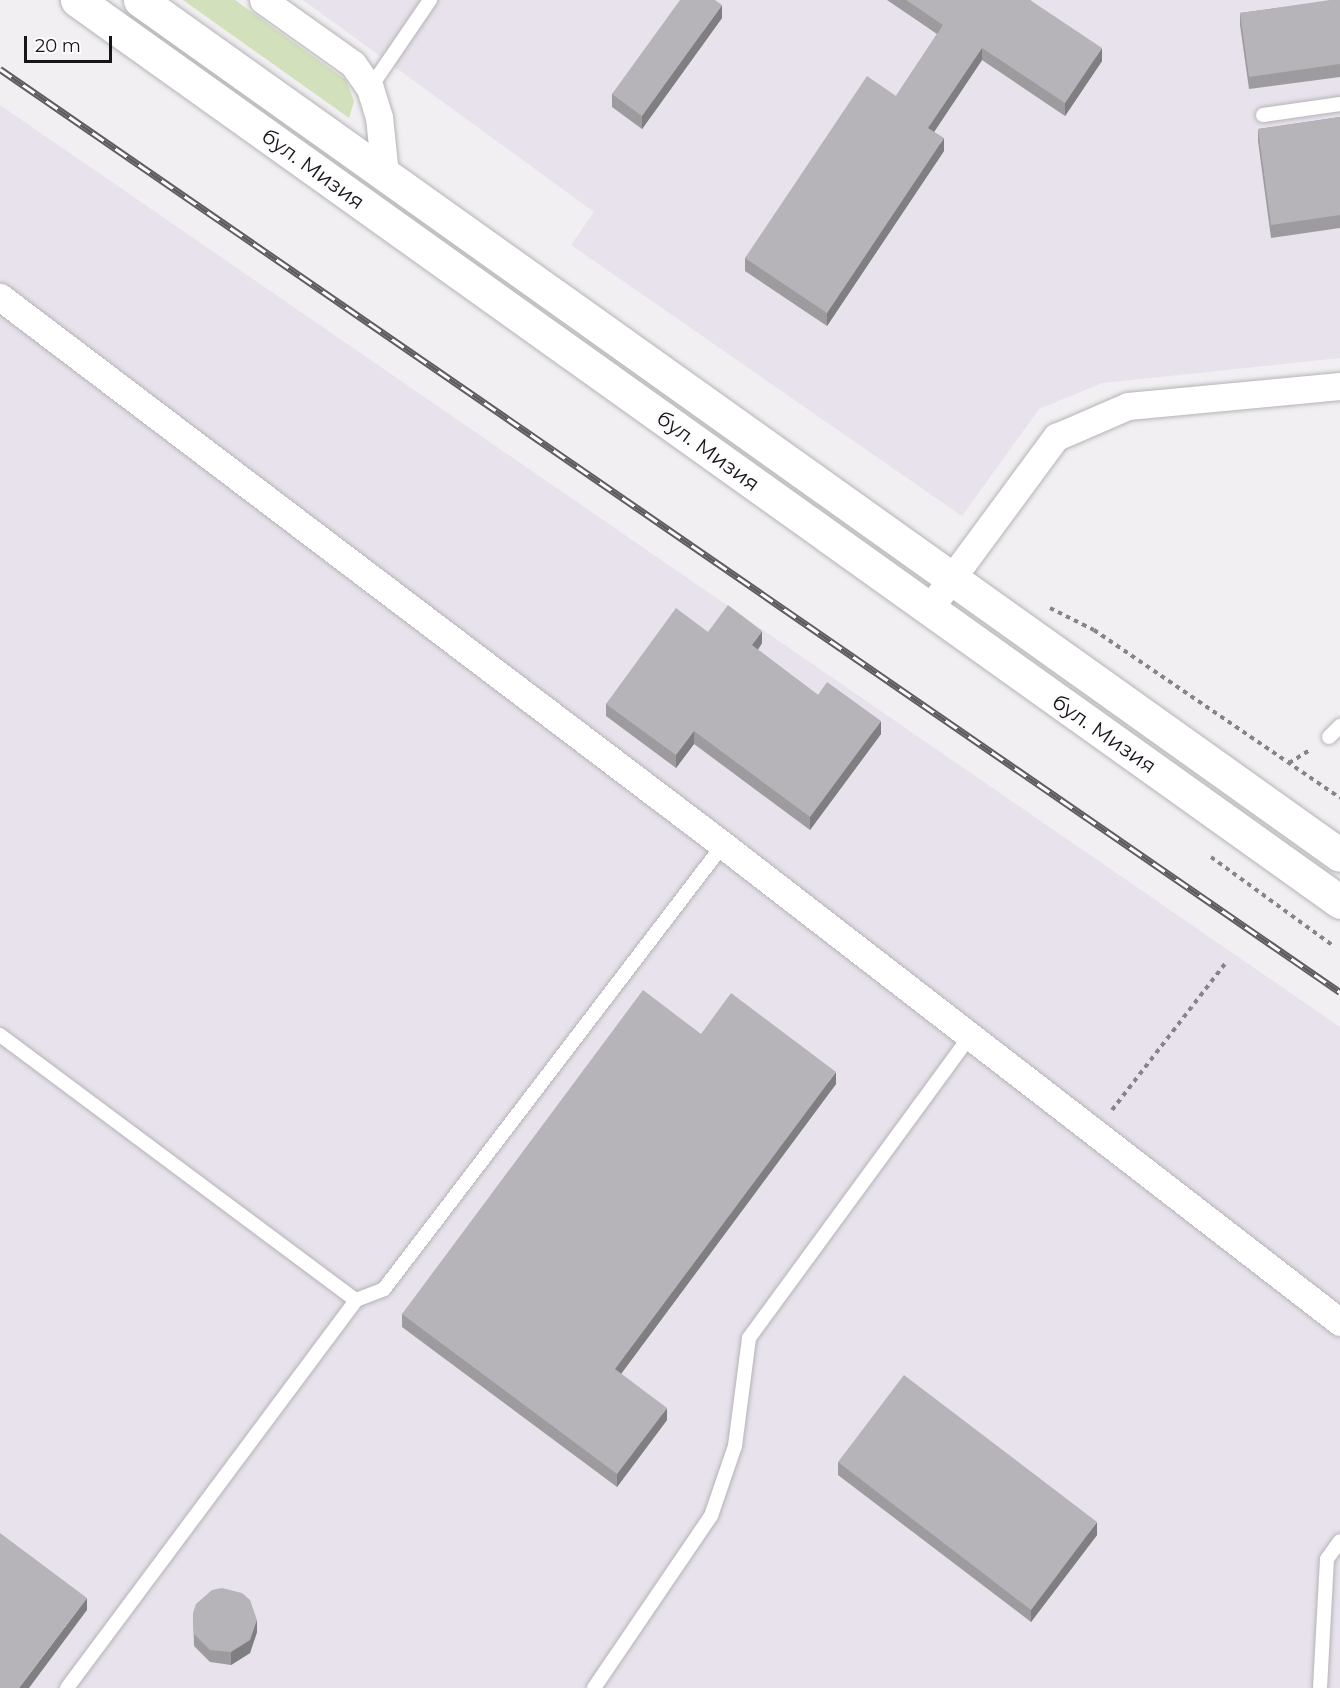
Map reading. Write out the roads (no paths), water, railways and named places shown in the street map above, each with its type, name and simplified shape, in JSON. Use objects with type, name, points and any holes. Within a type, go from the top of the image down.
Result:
[{"type":"street","name":"бул. Мизия","points":[[77,0],[1340,902]]},
{"type":"street","name":"бул. Мизия","points":[[140,0],[1340,855]]},
{"type":"street","points":[[263,0],[353,64],[370,88],[379,117],[385,174]]},
{"type":"street","points":[[0,297],[723,845],[1340,1322]]},
{"type":"street","points":[[929,609],[1056,437],[1128,406],[1340,386]]},
{"type":"lane","points":[[370,88],[430,0]]},
{"type":"lane","points":[[1263,115],[1340,104]]},
{"type":"lane","points":[[1329,737],[1340,726]]},
{"type":"lane","points":[[67,1688],[356,1300],[384,1288],[723,845]]},
{"type":"lane","points":[[0,1035],[356,1300]]},
{"type":"lane","points":[[594,1688],[711,1516],[735,1446],[749,1338],[970,1036]]},
{"type":"lane","points":[[1320,1688],[1327,1559],[1340,1541]]},
{"type":"railway","points":[[0,69],[1340,992]]}]
